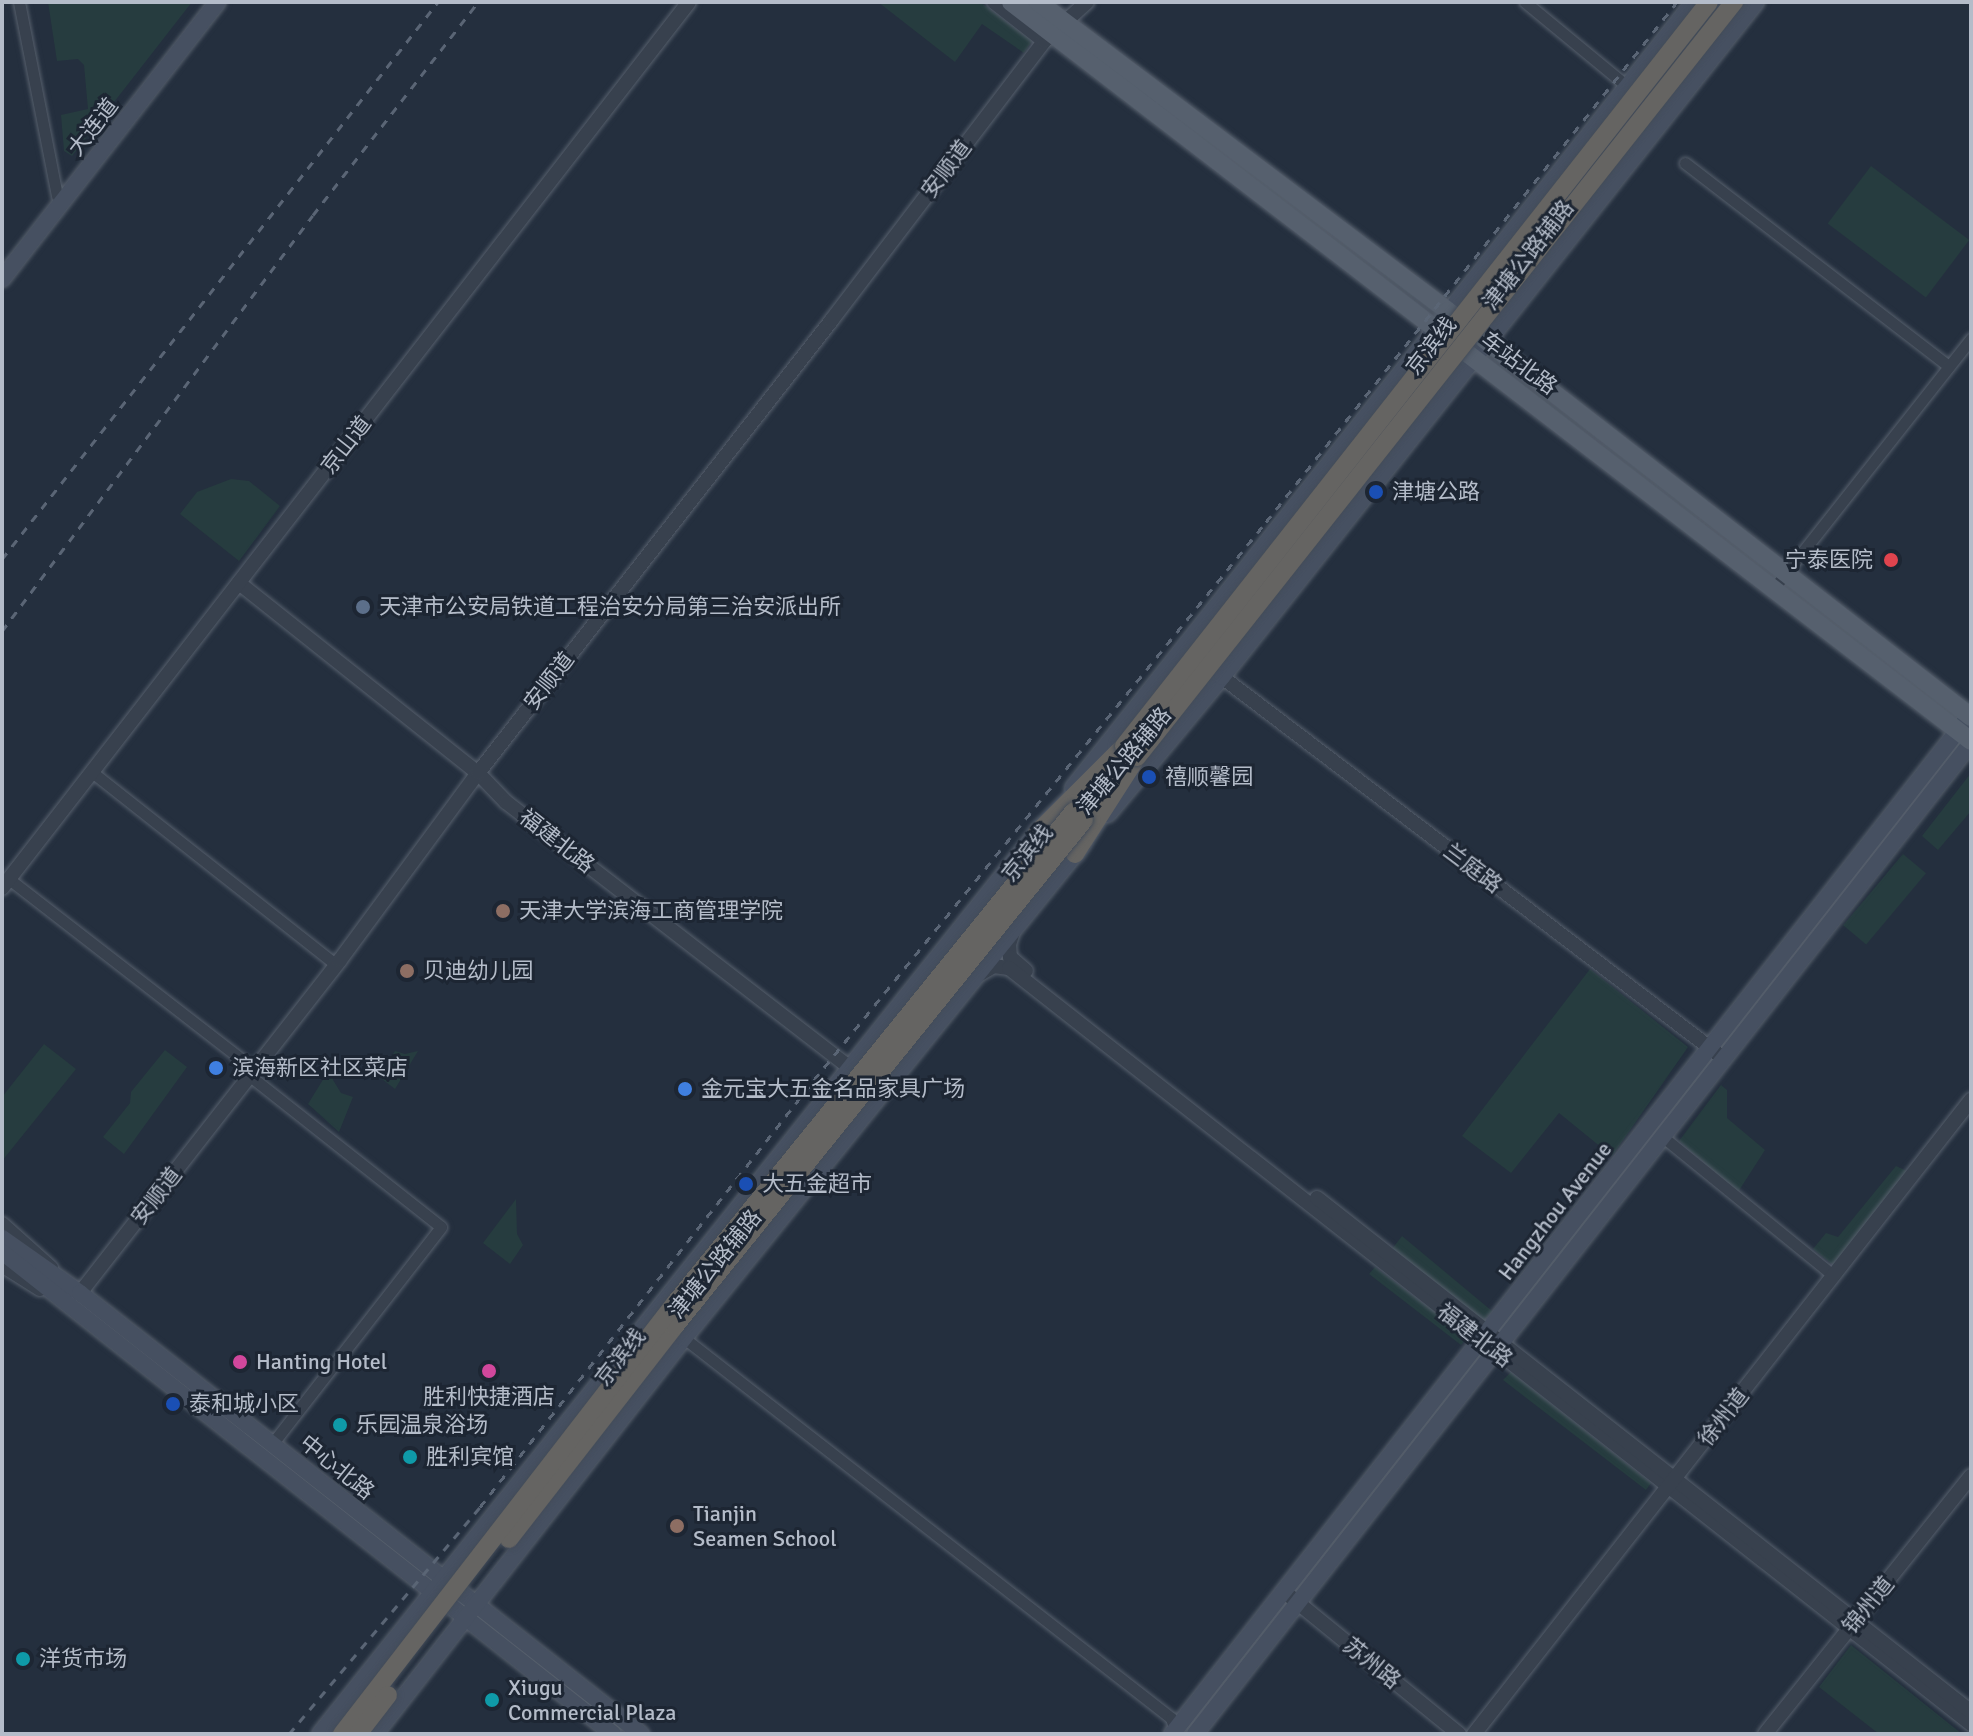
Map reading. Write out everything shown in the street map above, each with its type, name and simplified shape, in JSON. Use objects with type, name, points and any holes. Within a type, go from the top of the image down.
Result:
[{"type":"highway","name":"京滨线","points":[[358,1734],[674,1327],[1130,751],[1709,2]]},
{"type":"highway","name":"京滨线","points":[[1130,751],[1734,2]]},
{"type":"highway","points":[[1037,833],[1130,751]]},
{"type":"highway","points":[[1075,854],[1130,751]]},
{"type":"highway","name":"京滨线","points":[[342,1734],[676,1302],[1079,816]]},
{"type":"main road","name":"大连道","points":[[2,264],[207,2]]},
{"type":"main road","name":"大连道","points":[[2,279],[218,2]]},
{"type":"main road","points":[[1011,2],[1050,19]]},
{"type":"main road","name":"津塘公路辅路","points":[[320,1734],[1694,2]]},
{"type":"main road","name":"津塘公路辅路","points":[[375,1734],[464,1616],[468,1598],[495,1576],[881,1092],[1222,677],[1756,2]]},
{"type":"main road","name":"车站北路","points":[[1050,19],[1448,311],[1780,581],[1968,726]]},
{"type":"main road","name":"车站北路","points":[[1050,19],[1434,329],[1780,581]]},
{"type":"main road","name":"Hangzhou Avenue","points":[[1195,1734],[1486,1336],[1709,1048],[1968,726]]},
{"type":"main road","name":"Hangzhou Avenue","points":[[1174,1733],[1292,1598],[1500,1347],[1724,1059],[1968,726]]},
{"type":"main road","name":"中心北路","points":[[2,1238],[60,1290],[436,1585],[464,1616],[613,1734]]},
{"type":"main road","name":"中心北路","points":[[2,1252],[60,1290],[80,1293],[272,1444],[411,1565]]},
{"type":"main road","points":[[411,1565],[441,1565],[462,1553]]},
{"type":"main road","points":[[495,1576],[489,1600],[493,1614],[503,1625]]},
{"type":"main road","name":"中心北路","points":[[436,1585],[468,1598],[641,1734]]},
{"type":"street","points":[[19,2],[57,195]]},
{"type":"street","name":"京山道","points":[[5,884],[689,2]]},
{"type":"street","points":[[994,2],[1050,19]]},
{"type":"street","name":"安顺道","points":[[80,1293],[336,965],[478,773],[831,321],[1050,19],[1087,2]]},
{"type":"street","points":[[1525,2],[1627,86]]},
{"type":"street","points":[[1685,163],[1949,366]]},
{"type":"street","points":[[1780,581],[1971,339]]},
{"type":"street","name":"福建北路","points":[[239,583],[478,773],[506,802],[881,1092]]},
{"type":"street","name":"兰庭路","points":[[1222,677],[1724,1059]]},
{"type":"street","points":[[92,772],[336,965]]},
{"type":"street","points":[[5,884],[253,1073],[441,1227],[272,1444]]},
{"type":"street","name":"福建北路","points":[[1016,926],[1009,944],[1015,963],[1852,1625],[1971,1724]]},
{"type":"street","name":"福建北路","points":[[975,977],[994,966],[1009,968],[1486,1336]]},
{"type":"street","name":"徐州道","points":[[1474,1734],[1971,1100]]},
{"type":"street","points":[[1663,1137],[1834,1276]]},
{"type":"street","points":[[2,1224],[33,1248],[60,1290]]},
{"type":"street","points":[[2,1265],[60,1290]]},
{"type":"street","points":[[684,1338],[1171,1718],[1174,1733]]},
{"type":"street","name":"锦州道","points":[[1765,1734],[1971,1476]]},
{"type":"street","name":"苏州路","points":[[1292,1598],[1459,1734]]},
{"type":"street","name":"福建北路","points":[[1852,1625],[1971,1712]]},
{"type":"green space","points":[[48,2],[192,2],[72,156],[64,151],[61,115],[88,109],[84,65],[78,59],[57,61]]},
{"type":"green space","points":[[878,2],[980,2],[1032,41],[1024,53],[982,24],[955,62]]},
{"type":"green space","points":[[1871,166],[1969,240],[1926,298],[1828,224]]},
{"type":"green space","points":[[231,479],[249,481],[280,506],[239,561],[180,514],[197,492]]},
{"type":"green space","points":[[1971,773],[1971,811],[1938,850],[1922,836]]},
{"type":"green space","points":[[1903,854],[1926,873],[1866,945],[1843,925]]},
{"type":"green space","points":[[1590,969],[1688,1047],[1612,1156],[1559,1113],[1511,1173],[1462,1136]]},
{"type":"green space","points":[[44,1044],[76,1069],[2,1161],[2,1097]]},
{"type":"green space","points":[[165,1050],[187,1067],[124,1154],[103,1137],[130,1103],[131,1092]]},
{"type":"green space","points":[[395,1051],[405,1054],[418,1051],[395,1089],[378,1076]]},
{"type":"green space","points":[[332,1065],[333,1080],[341,1093],[353,1097],[339,1132],[308,1104]]},
{"type":"green space","points":[[1721,1085],[1727,1090],[1727,1118],[1765,1150],[1738,1192],[1679,1141]]},
{"type":"green space","points":[[1896,1166],[1907,1171],[1833,1265],[1813,1249],[1826,1233],[1838,1237]]},
{"type":"green space","points":[[516,1199],[517,1234],[523,1245],[510,1264],[483,1243]]},
{"type":"green space","points":[[1402,1236],[1492,1311],[1484,1321],[1392,1249]]},
{"type":"green space","points":[[1375,1267],[1468,1337],[1461,1345],[1369,1274]]},
{"type":"green space","points":[[1511,1372],[1651,1483],[1646,1490],[1503,1380]]},
{"type":"green space","points":[[1851,1645],[1962,1734],[1879,1734],[1819,1687]]},
{"type":"railway","points":[[2,559],[438,2]]},
{"type":"railway","points":[[2,631],[313,215],[478,2]]},
{"type":"railway","points":[[289,1734],[480,1507],[814,1080],[1266,522],[1677,2]]},
{"type":"place","name":"津塘公路","points":[[1376,492]]},
{"type":"place","name":"宁泰医院","points":[[1891,560]]},
{"type":"place","name":"天津市公安局铁道工程治安分局第三治安派出所","points":[[363,607]]},
{"type":"place","name":"禧顺馨园","points":[[1149,777]]},
{"type":"place","name":"天津大学滨海工商管理学院","points":[[503,911]]},
{"type":"place","name":"贝迪幼儿园","points":[[407,971]]},
{"type":"place","name":"滨海新区社区菜店","points":[[216,1068]]},
{"type":"place","name":"金元宝大五金名品家具广场","points":[[685,1089]]},
{"type":"place","name":"大五金超市","points":[[746,1184]]},
{"type":"place","name":"Hanting Hotel","points":[[240,1362]]},
{"type":"place","name":"胜利快捷酒店","points":[[489,1371]]},
{"type":"place","name":"泰和城小区","points":[[173,1404]]},
{"type":"place","name":"乐园温泉浴场","points":[[340,1425]]},
{"type":"place","name":"胜利宾馆","points":[[410,1457]]},
{"type":"place","name":"Tianjin Seamen School","points":[[677,1526]]},
{"type":"place","name":"洋货市场","points":[[23,1659]]},
{"type":"place","name":"Xiugu Commercial Plaza","points":[[492,1700]]}]
